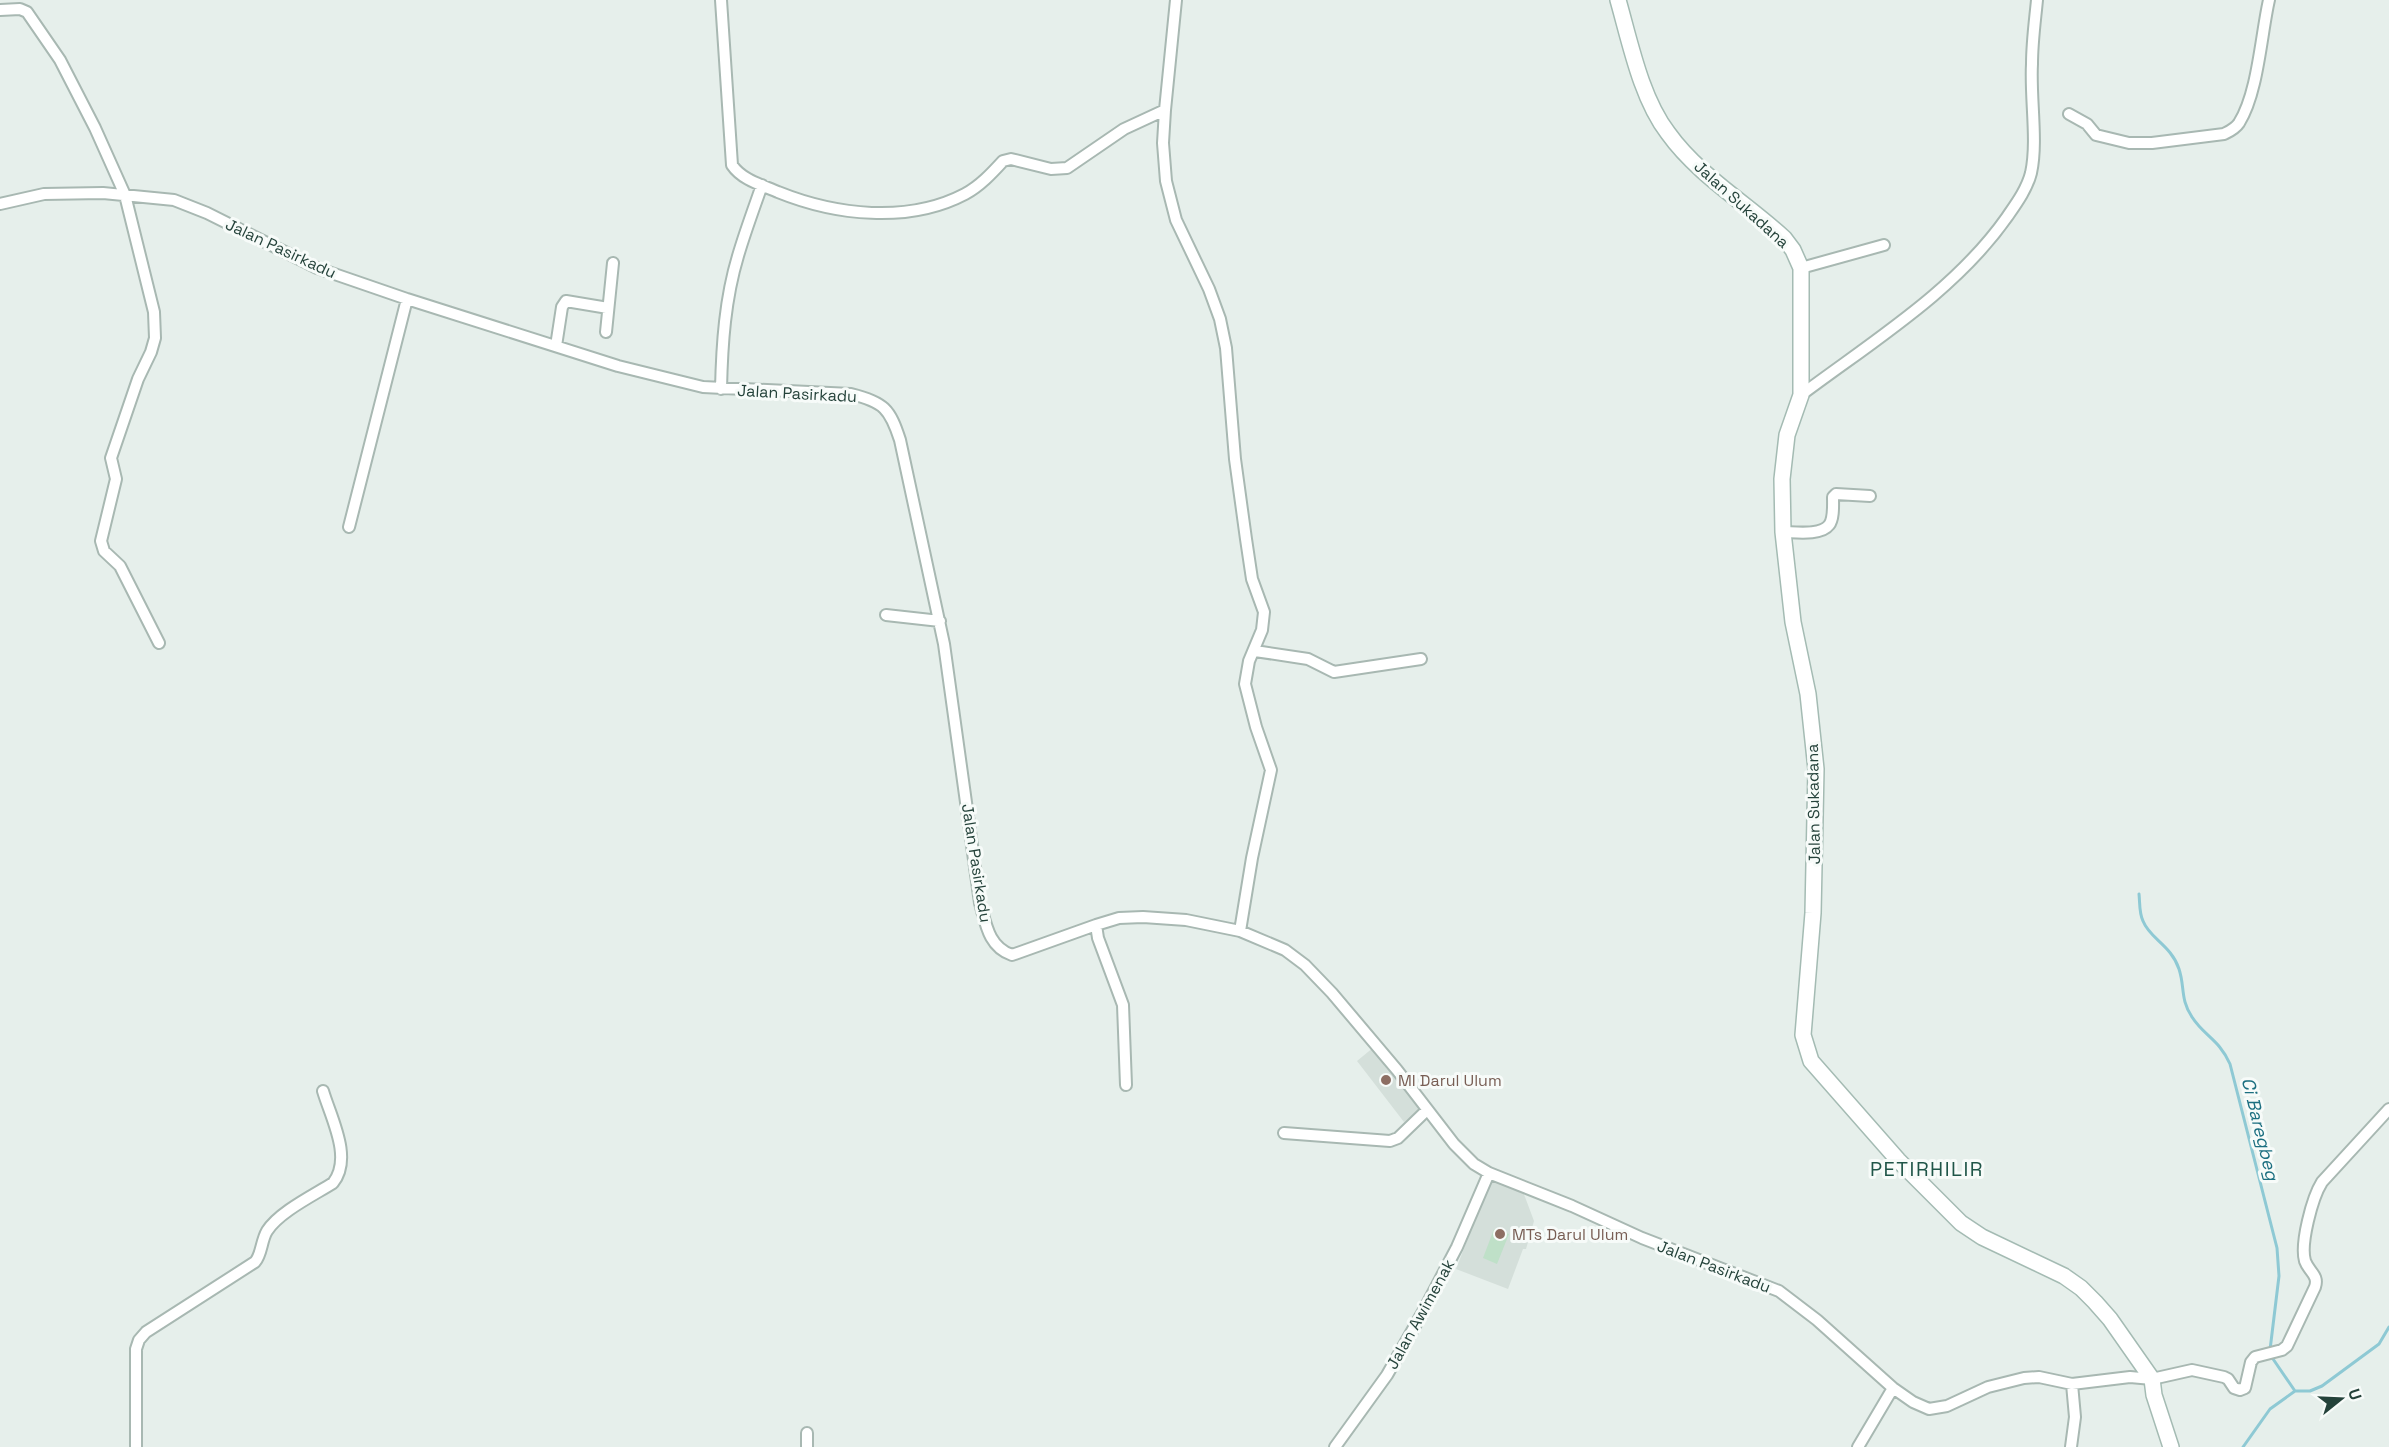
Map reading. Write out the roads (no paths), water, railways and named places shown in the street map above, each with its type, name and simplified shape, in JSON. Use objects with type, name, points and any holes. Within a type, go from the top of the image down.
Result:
[{"type":"main road","name":"Jalan Sukadana","points":[[1618,0],[1650,100],[1667,133],[1700,168],[1784,238],[1793,250],[1801,268],[1801,396],[1787,435],[1782,479],[1782,532],[1793,622],[1808,694],[1816,769],[1813,913],[1803,1035],[1806,1049],[1811,1060],[1898,1160],[1962,1223],[1982,1237],[2064,1276],[2081,1287],[2110,1318],[2152,1379],[2154,1395],[2171,1447]]},
{"type":"street","points":[[721,0],[732,165],[738,174],[796,198],[857,213],[921,209],[966,194],[1003,161],[1011,159],[1051,169],[1067,168],[1124,129],[1165,110]]},
{"type":"street","points":[[1176,0],[1163,143],[1166,181],[1174,210],[1190,251],[1209,289],[1220,319],[1226,348],[1235,459],[1252,579],[1264,612],[1262,630],[1249,661],[1245,684],[1256,728],[1271,770],[1252,858],[1240,931]]},
{"type":"street","points":[[1801,396],[1914,310],[1967,265],[1989,243],[2021,196],[2031,173],[2032,63],[2037,0]]},
{"type":"street","points":[[2068,114],[2086,123],[2096,135],[2128,143],[2152,143],[2224,134],[2233,130],[2239,124],[2250,95],[2269,0]]},
{"type":"street","points":[[0,10],[20,9],[27,12],[60,60],[95,128],[125,195],[154,312],[155,338],[130,399],[111,458],[116,479],[101,541],[104,551],[120,566],[159,643]]},
{"type":"street","points":[[721,389],[722,347],[737,257],[762,185]]},
{"type":"street","name":"Jalan Pasirkadu","points":[[0,204],[44,194],[103,193],[174,200],[207,213],[317,268],[618,366],[703,387],[851,394],[882,404],[892,417],[900,440],[940,621],[980,903],[992,942],[1001,951],[1012,955],[1119,918],[1143,917],[1186,920],[1240,931],[1285,950],[1305,965],[1366,1034],[1461,1153],[1489,1173],[1572,1206],[1642,1238],[1779,1291],[1817,1320],[1893,1388],[1913,1402],[1929,1408],[1947,1406],[1988,1386],[2024,1378],[2039,1377],[2072,1384],[2130,1377],[2152,1379],[2192,1370],[2224,1377],[2234,1388],[2240,1390],[2248,1385],[2253,1359],[2288,1346],[2316,1282],[2316,1277],[2305,1260],[2306,1231],[2316,1192],[2322,1182],[2389,1109]]},
{"type":"street","points":[[1801,268],[1884,245]]},
{"type":"street","points":[[606,332],[613,263]]},
{"type":"street","points":[[349,527],[407,299]]},
{"type":"street","points":[[556,346],[562,307],[566,301],[608,308]]},
{"type":"street","points":[[1782,532],[1818,531],[1827,527],[1831,520],[1833,497],[1836,494],[1870,496]]},
{"type":"street","points":[[886,615],[940,621]]},
{"type":"street","points":[[1254,651],[1308,658],[1334,672],[1421,659]]},
{"type":"street","points":[[1096,925],[1098,938],[1123,1005],[1126,1084]]},
{"type":"street","points":[[136,1447],[136,1349],[138,1340],[146,1332],[255,1262],[259,1257],[262,1240],[272,1224],[333,1183],[338,1177],[342,1159],[323,1091]]},
{"type":"street","points":[[1284,1133],[1390,1141],[1398,1138],[1427,1110]]},
{"type":"street","name":"Jalan Awimenak","points":[[1335,1447],[1387,1375],[1424,1310],[1457,1247],[1489,1173]]},
{"type":"street","points":[[2071,1447],[2075,1417],[2072,1384]]},
{"type":"street","points":[[1858,1447],[1893,1388]]},
{"type":"street","points":[[807,1433],[807,1447]]},
{"type":"waterway","name":"Ci Baregbeg","points":[[2139,894],[2141,915],[2146,927],[2171,954],[2179,969],[2188,1011],[2221,1049],[2230,1064],[2277,1248],[2279,1276],[2270,1350]]},
{"type":"waterway","points":[[2243,1447],[2270,1409],[2295,1391],[2310,1391],[2322,1386],[2379,1344],[2389,1327]]},
{"type":"waterway","name":"Ci Baregbeg","points":[[2271,1356],[2295,1391]]},
{"type":"place","name":"MI Darul Ulum","points":[[1386,1080]]},
{"type":"place","name":"MTs Darul Ulum","points":[[1500,1234]]},
{"type":"district","name":"PETIRHILIR","points":[[1927,1169]]}]
